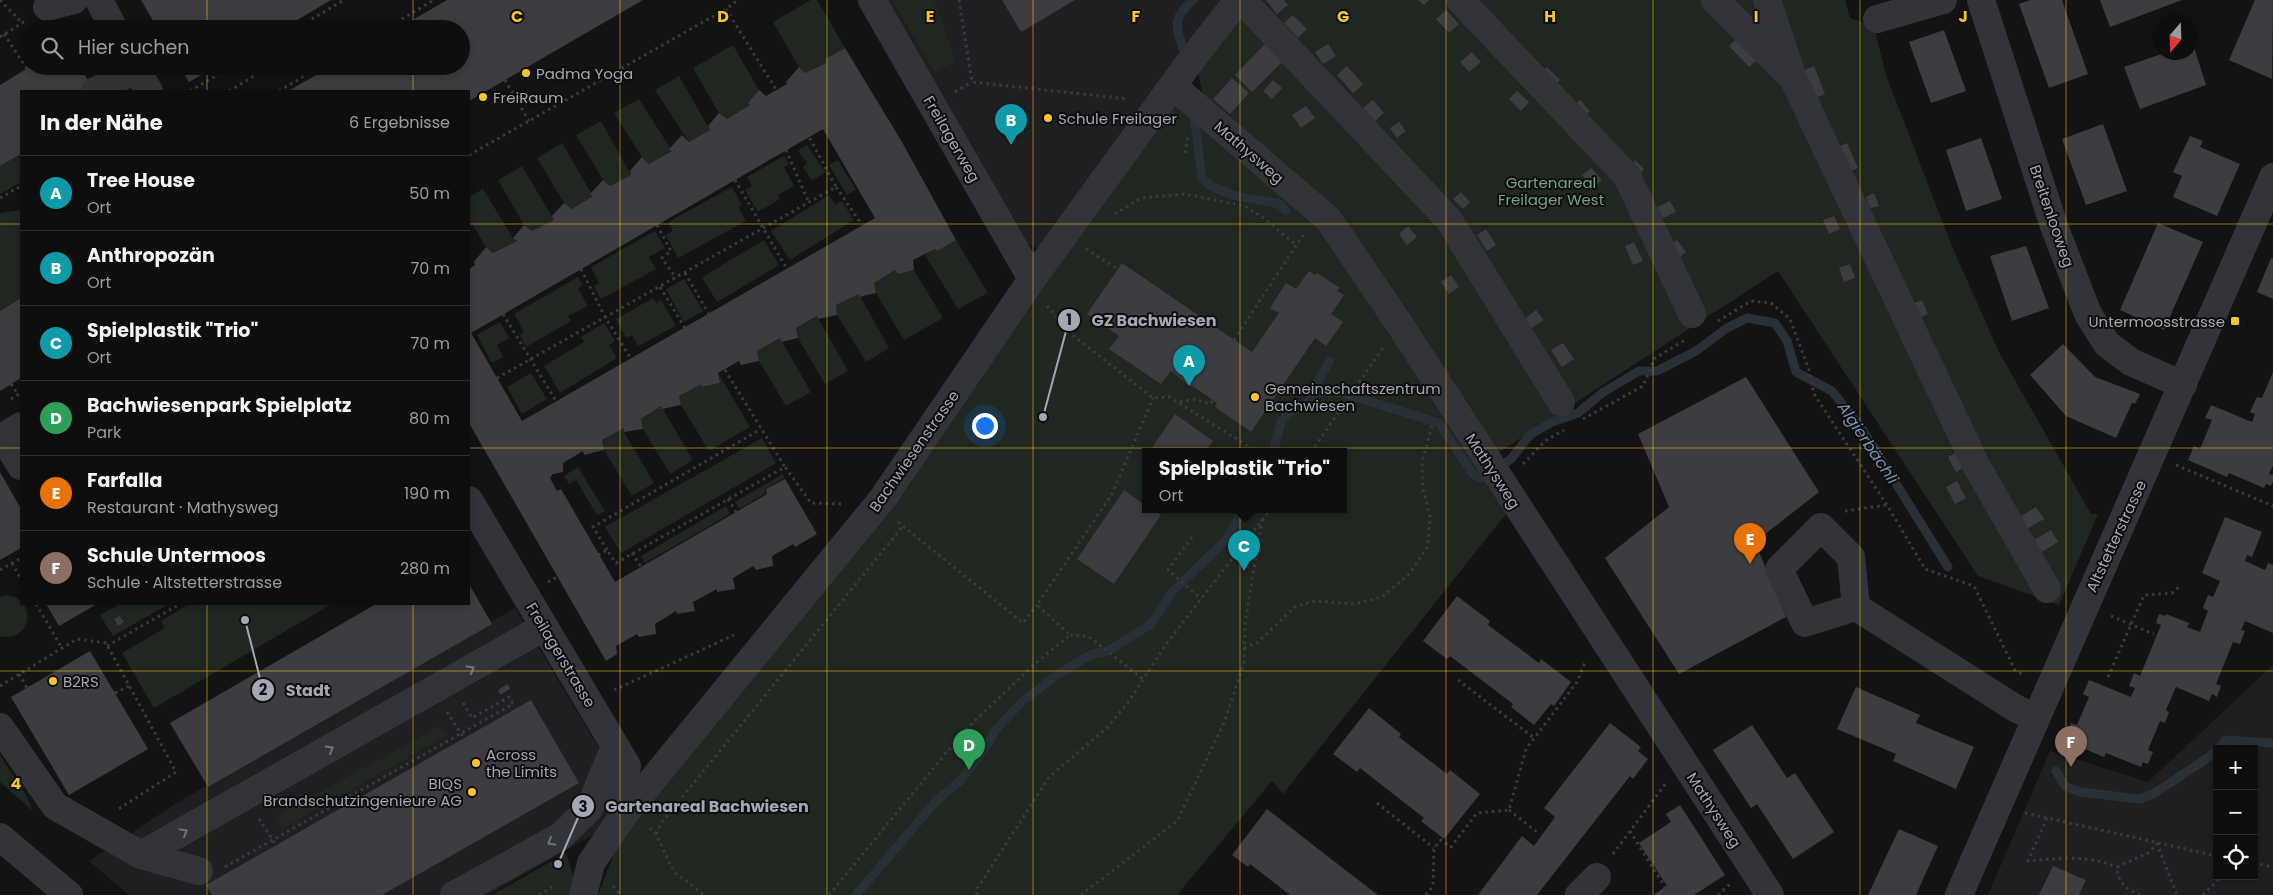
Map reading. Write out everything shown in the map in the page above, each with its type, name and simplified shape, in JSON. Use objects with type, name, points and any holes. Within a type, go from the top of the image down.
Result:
[{"type":"street","points":[[47,7],[74,0]]},
{"type":"street","points":[[99,0],[109,20]]},
{"type":"street","name":"Freilagerweg","points":[[872,0],[1032,278]]},
{"type":"street","name":"Bachwiesenstrasse","points":[[583,895],[591,863],[623,816],[872,511],[1032,278],[1238,0]]},
{"type":"street","points":[[1242,0],[1450,220],[1561,402]]},
{"type":"street","points":[[1460,0],[1627,176],[1697,326]]},
{"type":"street","points":[[1715,0],[1793,78]]},
{"type":"street","points":[[1767,0],[1793,78],[1976,465],[2046,588]]},
{"type":"street","points":[[1877,19],[1943,0]]},
{"type":"street","name":"Breitenlooweg","points":[[1981,0],[2054,226],[2088,314],[2106,344],[2131,362],[2183,385]]},
{"type":"street","points":[[99,90],[141,78]]},
{"type":"street","name":"Mathysweg","points":[[1173,86],[1328,220],[1402,328],[1503,487],[1770,895]]},
{"type":"street","name":"Altstetterstrasse","points":[[1959,895],[2035,718],[2183,385],[2266,211],[2273,177]]},
{"type":"street","points":[[20,427],[3,437],[20,464]]},
{"type":"street","name":"Freilagerstrasse","points":[[470,502],[627,766],[618,802],[623,816]]},
{"type":"street","points":[[1821,527],[1851,557],[1856,606],[1805,623],[1779,570],[1821,527]]},
{"type":"street","points":[[1856,606],[2015,708],[2035,718]]},
{"type":"street","points":[[142,856],[544,627]]},
{"type":"street","points":[[0,728],[55,806],[142,856],[208,871]]},
{"type":"street","points":[[454,895],[561,836],[588,808],[615,746]]},
{"type":"street","points":[[0,837],[69,895]]},
{"type":"path","points":[[0,0],[20,21]]},
{"type":"path","points":[[309,20],[344,0]]},
{"type":"path","points":[[400,20],[434,0]]},
{"type":"path","points":[[470,154],[726,10],[738,0]]},
{"type":"path","points":[[959,0],[972,82],[1134,100],[1143,128]]},
{"type":"path","points":[[726,10],[776,91]]},
{"type":"path","points":[[4,34],[20,58]]},
{"type":"path","points":[[192,90],[218,75]]},
{"type":"path","points":[[231,90],[256,75]]},
{"type":"path","points":[[281,90],[306,75]]},
{"type":"path","points":[[505,80],[529,121]]},
{"type":"path","points":[[809,137],[836,187],[862,225]]},
{"type":"path","points":[[786,150],[809,203]]},
{"type":"path","points":[[734,180],[786,269]]},
{"type":"path","points":[[0,198],[20,187]]},
{"type":"path","points":[[497,378],[836,187]]},
{"type":"path","points":[[1113,215],[1141,198],[1184,194],[1245,206],[1265,219],[1296,246]]},
{"type":"path","points":[[1234,340],[1318,212]]},
{"type":"path","points":[[657,225],[671,251],[662,258],[676,278]]},
{"type":"path","points":[[1089,251],[1118,269]]},
{"type":"path","points":[[581,269],[606,317],[631,358]]},
{"type":"path","points":[[684,273],[709,314]]},
{"type":"path","points":[[1032,278],[1047,306],[1075,337],[1153,398],[1170,397],[1252,448]]},
{"type":"path","points":[[660,287],[685,328]]},
{"type":"path","points":[[1646,380],[1656,358],[1697,326],[1751,301],[1771,303],[1790,319],[1809,370],[1814,394],[1887,505],[1925,569],[1974,586],[2015,670],[2028,677]]},
{"type":"path","points":[[503,314],[556,401]]},
{"type":"path","points":[[1314,448],[1384,347],[1402,328]]},
{"type":"path","points":[[725,370],[785,467],[812,503],[848,504],[872,511],[903,526],[1023,623],[1038,604],[1112,494],[1153,398]]},
{"type":"path","points":[[11,384],[20,398]]},
{"type":"path","points":[[1179,403],[1195,400],[1210,404],[1213,400]]},
{"type":"path","points":[[1244,648],[1258,642],[1296,606],[1316,601],[1354,604],[1382,597],[1409,574],[1428,546],[1430,516],[1423,488],[1422,462],[1431,428]]},
{"type":"path","points":[[761,429],[593,527],[607,550],[616,563],[785,467]]},
{"type":"path","points":[[2173,464],[2273,506]]},
{"type":"path","points":[[728,499],[736,512]]},
{"type":"path","points":[[1821,527],[1837,512],[1887,505]]},
{"type":"path","points":[[977,895],[976,889],[1049,778],[1108,726],[1129,701],[1167,643],[1267,513]]},
{"type":"path","points":[[1082,895],[1177,821],[1224,723],[1244,663],[1246,624],[1262,519]]},
{"type":"path","points":[[704,895],[674,872],[656,834],[662,822],[903,526]]},
{"type":"path","points":[[1192,537],[1168,570],[1183,586],[1201,599]]},
{"type":"path","points":[[598,555],[607,550]]},
{"type":"path","points":[[632,554],[641,567]]},
{"type":"path","points":[[0,570],[20,559]]},
{"type":"path","points":[[12,563],[20,577]]},
{"type":"path","points":[[2108,677],[2144,595],[2172,593],[2180,586]]},
{"type":"path","points":[[1038,604],[1070,635],[1088,636],[1143,679]]},
{"type":"path","points":[[37,605],[62,648]]},
{"type":"path","points":[[107,646],[178,605]]},
{"type":"path","points":[[2106,614],[2154,634]]},
{"type":"path","points":[[588,700],[738,633]]},
{"type":"path","points":[[829,895],[965,730],[1037,662],[1070,635]]},
{"type":"path","points":[[1508,810],[1526,749],[1577,682],[1593,642],[1600,635]]},
{"type":"path","points":[[0,686],[77,639],[106,643],[176,772],[92,826]]},
{"type":"path","points":[[19,674],[27,688]]},
{"type":"path","points":[[1458,680],[1534,738]]},
{"type":"path","points":[[208,871],[275,843],[463,737],[513,704],[509,697],[472,718],[449,681]]},
{"type":"path","points":[[115,693],[129,686]]},
{"type":"path","points":[[449,715],[463,737]]},
{"type":"path","points":[[1594,877],[1669,779]]},
{"type":"path","points":[[1376,803],[1434,848]]},
{"type":"path","points":[[1426,895],[1433,886],[1434,848],[1441,840],[1451,846],[1476,813],[1508,810],[1537,832]]},
{"type":"path","points":[[2019,812],[2213,855]]},
{"type":"path","points":[[2047,818],[2028,862],[2062,858],[2100,860],[2117,867],[2148,853],[2156,844]]},
{"type":"path","points":[[262,824],[275,843]]},
{"type":"path","points":[[1630,831],[1666,887]]},
{"type":"path","points":[[2156,844],[2177,895]]},
{"type":"path","points":[[2258,864],[2273,868]]},
{"type":"path","points":[[2117,867],[2117,873],[2128,890],[2140,895]]},
{"type":"path","points":[[2203,895],[2218,880]]},
{"type":"path","points":[[538,895],[557,885]]},
{"type":"shaded area","name":"Schule Freilager","points":[[886,0],[1228,0],[1043,250],[1023,242]]},
{"type":"shaded area","points":[[515,608],[629,798],[603,829],[488,895],[129,895],[89,861],[175,804]]},
{"type":"shaded area","points":[[2273,665],[2273,895],[1988,895],[2050,751],[2148,782]]},
{"type":"green space","points":[[811,0],[817,0],[845,48],[825,59],[826,63],[805,73],[799,67],[773,22]]},
{"type":"green space","points":[[892,0],[934,0],[956,61],[935,72]]},
{"type":"green space","name":"Gartenareal Freilager West","points":[[1251,0],[1845,0],[1850,18],[1874,27],[1886,75],[1951,244],[1999,352],[2091,514],[2098,514],[2059,605],[1978,576],[1778,271],[1495,455],[1373,270],[1203,96],[1198,72]]},
{"type":"green space","points":[[733,45],[759,90],[748,103],[750,105],[727,119],[719,113],[693,68]]},
{"type":"green space","points":[[679,76],[710,130],[689,142],[655,90]]},
{"type":"green space","points":[[639,99],[672,151],[649,164],[642,157],[614,113]]},
{"type":"green space","points":[[1176,103],[1318,223],[1509,510],[1283,794],[1272,781],[1177,895],[598,895],[615,847],[1165,110]]},
{"type":"green space","points":[[601,121],[631,175],[610,186],[603,180],[576,135]]},
{"type":"green space","points":[[562,143],[593,196],[572,209],[564,203],[537,158]]},
{"type":"green space","points":[[807,145],[825,172],[812,181],[803,167],[807,163],[798,151]]},
{"type":"green space","points":[[20,155],[20,183],[0,194],[0,166]]},
{"type":"green space","points":[[784,156],[789,164],[784,167],[794,186],[778,195],[780,199],[758,212],[745,190],[752,186],[747,177]]},
{"type":"green space","points":[[838,160],[856,190],[847,195],[829,165]]},
{"type":"green space","points":[[522,166],[554,220],[532,231],[524,225],[498,180]]},
{"type":"green space","points":[[732,187],[742,205],[738,207],[746,221],[678,258],[666,235],[673,231],[668,222]]},
{"type":"green space","points":[[483,189],[513,238],[517,241],[493,253],[486,247],[470,221],[470,196]]},
{"type":"green space","points":[[829,195],[835,205],[842,201],[854,220],[790,260],[771,231]]},
{"type":"green space","points":[[20,210],[20,299],[0,311],[0,213]]},
{"type":"green space","points":[[655,231],[665,248],[649,257],[656,269],[601,299],[594,286],[599,283],[591,267]]},
{"type":"green space","points":[[764,240],[779,265],[717,302],[702,277]]},
{"type":"green space","points":[[956,240],[988,293],[958,309],[925,255],[935,249],[937,251]]},
{"type":"green space","points":[[895,270],[898,274],[914,270],[943,318],[904,340],[876,293],[874,283]]},
{"type":"green space","points":[[578,277],[583,285],[578,288],[588,306],[568,316],[571,321],[526,347],[520,335],[524,332],[514,314]]},
{"type":"green space","points":[[684,279],[703,311],[684,322],[666,289]]},
{"type":"green space","points":[[859,294],[889,348],[866,362],[837,315],[836,305]]},
{"type":"green space","points":[[653,298],[656,303],[661,300],[676,326],[638,346],[632,335],[626,338],[616,319]]},
{"type":"green space","points":[[817,316],[848,371],[825,384],[798,338],[796,328]]},
{"type":"green space","points":[[500,322],[509,338],[497,345],[503,357],[492,363],[477,335]]},
{"type":"green space","points":[[604,323],[615,341],[609,345],[617,358],[560,393],[544,366],[584,342],[581,337]]},
{"type":"green space","points":[[780,338],[811,392],[786,406],[759,361],[757,351]]},
{"type":"green space","points":[[531,373],[547,399],[522,414],[507,387]]},
{"type":"green space","points":[[718,373],[750,427],[709,451],[681,405],[679,396],[702,384],[703,387],[720,383]]},
{"type":"green space","points":[[661,406],[693,460],[670,474],[643,429],[641,419]]},
{"type":"green space","points":[[624,428],[624,432],[654,483],[632,496],[604,450],[602,440]]},
{"type":"green space","points":[[762,438],[776,463],[621,553],[605,527]]},
{"type":"green space","points":[[578,467],[605,511],[597,515],[576,480],[569,484],[564,476]]},
{"type":"green space","points":[[783,474],[784,478],[765,489],[766,493],[739,509],[735,502]]},
{"type":"green space","points":[[726,506],[730,514],[645,563],[641,556]]},
{"type":"green space","points":[[5,595],[16,598],[20,601],[20,605],[24,605],[27,611],[25,627],[11,637],[0,636],[0,597]]},
{"type":"green space","points":[[118,605],[167,605],[113,636],[100,615]]},
{"type":"green space","points":[[187,605],[330,605],[154,708],[122,653],[165,628],[161,621]]},
{"type":"green space","points":[[440,726],[446,736],[282,829],[275,817]]},
{"type":"green space","points":[[0,755],[26,795],[33,811],[0,782]]},
{"type":"green space","points":[[566,853],[573,875],[574,895],[492,895]]},
{"type":"building","points":[[141,0],[331,0],[297,20],[153,20]]},
{"type":"building","points":[[447,0],[643,0],[470,100],[470,90],[290,90],[316,75],[470,75],[470,20],[413,20]]},
{"type":"building","points":[[1002,0],[1075,0],[1021,32]]},
{"type":"building","points":[[1266,0],[1284,0],[1288,5],[1277,14]]},
{"type":"building","points":[[1418,0],[1429,0],[1424,5]]},
{"type":"building","points":[[2030,0],[2062,0],[2088,74],[2049,88],[2019,4]]},
{"type":"building","points":[[2100,0],[2182,0],[2110,27]]},
{"type":"building","points":[[2255,0],[2273,0],[2272,79],[2229,60]]},
{"type":"building","points":[[1446,10],[1459,24],[1449,33],[1436,19]]},
{"type":"building","points":[[1293,15],[1307,29],[1298,38],[1284,23]]},
{"type":"building","points":[[1944,30],[1966,91],[1931,103],[1909,42]]},
{"type":"building","points":[[1737,38],[1757,60],[1749,67],[1729,46]]},
{"type":"building","points":[[1265,44],[1282,62],[1252,92],[1235,75]]},
{"type":"building","points":[[1328,44],[1336,56],[1323,64],[1315,52]]},
{"type":"building","points":[[845,48],[902,142],[956,240],[937,251],[935,249],[913,260],[914,270],[898,274],[895,270],[874,283],[876,293],[859,297],[859,294],[836,305],[837,315],[818,319],[817,316],[796,328],[798,338],[781,342],[780,338],[757,351],[759,361],[741,365],[739,361],[718,373],[720,383],[702,387],[702,384],[679,396],[681,405],[662,409],[661,406],[641,419],[643,429],[624,432],[624,428],[602,440],[604,450],[584,455],[583,451],[563,463],[563,472],[553,474],[550,478],[557,491],[561,489],[615,582],[767,494],[766,489],[785,479],[817,534],[795,547],[793,544],[772,556],[773,566],[756,570],[753,566],[733,578],[735,589],[717,592],[717,589],[693,602],[695,611],[677,614],[676,611],[655,624],[656,634],[639,637],[637,634],[616,646],[617,654],[606,661],[470,425],[470,268],[475,265],[474,262],[486,247],[493,253],[517,241],[513,238],[524,225],[532,231],[554,220],[552,216],[564,203],[572,209],[593,196],[590,194],[603,180],[610,186],[631,175],[630,171],[642,157],[649,164],[672,151],[669,149],[682,135],[689,142],[710,130],[708,126],[719,113],[727,119],[750,105],[748,103],[759,90],[766,96],[787,84],[786,82],[799,67],[805,73],[826,63],[825,59]],"holes":[[[823,129],[875,218],[522,421],[471,333]]]},
{"type":"building","points":[[1472,52],[1481,62],[1469,72],[1460,62]]},
{"type":"building","points":[[2153,57],[2153,60],[2198,60],[2206,85],[2140,109],[2124,67]]},
{"type":"building","points":[[1347,66],[1363,84],[1353,93],[1337,75]]},
{"type":"building","points":[[1814,66],[1825,94],[1813,99],[1802,71]]},
{"type":"building","points":[[1547,67],[1560,80],[1549,90],[1536,77]]},
{"type":"building","points":[[20,73],[20,75],[85,75],[93,90],[20,90],[20,155],[0,166],[0,85]]},
{"type":"building","points":[[185,75],[201,75],[189,82]]},
{"type":"building","points":[[1232,78],[1249,93],[1230,114],[1213,99]]},
{"type":"building","points":[[1273,80],[1282,88],[1272,99],[1263,91]]},
{"type":"building","points":[[1517,91],[1529,102],[1521,111],[1509,99]]},
{"type":"building","points":[[1373,100],[1384,113],[1375,121],[1363,108]]},
{"type":"building","points":[[1580,100],[1590,111],[1581,119],[1571,108]]},
{"type":"building","points":[[1306,106],[1315,118],[1301,128],[1292,115]]},
{"type":"building","points":[[1399,122],[1406,131],[1397,138],[1390,128]]},
{"type":"building","points":[[2103,124],[2127,191],[2086,205],[2062,139]]},
{"type":"building","points":[[2190,136],[2203,141],[2200,147],[2240,164],[2217,216],[2173,197],[2182,176],[2173,172]]},
{"type":"building","points":[[1981,138],[2002,199],[1966,211],[1946,150]]},
{"type":"building","points":[[1847,143],[1858,168],[1849,172],[1838,147]]},
{"type":"building","points":[[1635,160],[1644,169],[1637,176],[1628,168]]},
{"type":"building","points":[[1591,168],[1602,180],[1593,188],[1582,175]]},
{"type":"building","points":[[1461,192],[1470,202],[1463,209],[1453,199]]},
{"type":"building","points":[[1874,193],[1879,206],[1870,208],[1866,197]]},
{"type":"building","points":[[1670,201],[1676,212],[1663,218],[1657,207]]},
{"type":"building","points":[[1834,216],[1840,229],[1829,234],[1823,220]]},
{"type":"building","points":[[2158,223],[2203,242],[2164,330],[2120,310]]},
{"type":"building","points":[[1408,226],[1417,237],[1407,245],[1399,234]]},
{"type":"building","points":[[1486,229],[1496,245],[1487,251],[1477,235]]},
{"type":"building","points":[[1677,240],[1686,252],[1680,257],[1670,244]]},
{"type":"building","points":[[1634,242],[1643,261],[1633,265],[1625,246]]},
{"type":"building","points":[[2026,246],[2049,308],[2012,321],[1990,256]]},
{"type":"building","points":[[2271,258],[2273,259],[2273,299],[2257,292]]},
{"type":"building","points":[[1122,263],[1252,352],[1279,313],[1270,308],[1286,283],[1296,289],[1309,271],[1315,275],[1317,273],[1340,288],[1337,291],[1344,295],[1331,314],[1343,322],[1326,346],[1315,338],[1251,432],[1215,407],[1217,403],[1194,387],[1189,386],[1171,371],[1161,384],[1109,349],[1119,336],[1087,314]]},
{"type":"building","points":[[1850,264],[1855,278],[1844,282],[1839,268]]},
{"type":"building","points":[[1451,275],[1459,287],[1449,294],[1441,282]]},
{"type":"building","points":[[20,299],[20,379],[0,391],[0,311]]},
{"type":"building","points":[[1922,300],[1928,314],[1916,319],[1910,305]]},
{"type":"building","points":[[1536,310],[1544,320],[1530,329],[1523,320]]},
{"type":"building","points":[[1563,343],[1574,359],[1562,367],[1551,350]]},
{"type":"building","points":[[2063,344],[2095,377],[2140,394],[2135,404],[2132,403],[2116,438],[2066,416],[2030,375]]},
{"type":"building","points":[[2273,372],[2273,465],[2269,474],[2273,475],[2271,486],[2266,484],[2264,488],[2229,473],[2227,477],[2188,460],[2194,446],[2200,449],[2212,420],[2205,418],[2211,405],[2252,422],[2255,414],[2250,412],[2257,397],[2262,398]]},
{"type":"building","points":[[1746,377],[1819,492],[1755,542],[1786,617],[1679,674],[1605,558],[1669,507],[1638,434]]},
{"type":"building","points":[[1175,414],[1213,441],[1208,448],[1152,448]]},
{"type":"building","points":[[1959,451],[1967,466],[1956,472],[1948,457]]},
{"type":"building","points":[[0,472],[20,507],[20,549],[0,560]]},
{"type":"building","points":[[1957,481],[1966,498],[1955,504],[1946,487]]},
{"type":"building","points":[[1124,490],[1142,503],[1142,513],[1158,513],[1161,515],[1114,584],[1077,559]]},
{"type":"building","points":[[2036,507],[2044,519],[2025,530],[2018,518]]},
{"type":"building","points":[[2225,517],[2262,532],[2252,557],[2247,555],[2245,561],[2265,570],[2268,563],[2273,565],[2273,633],[2245,621],[2241,630],[2245,631],[2240,644],[2233,642],[2216,684],[2221,686],[2217,697],[2212,694],[2209,701],[2176,687],[2166,710],[2169,712],[2165,723],[2160,721],[2148,750],[2153,752],[2148,764],[2143,762],[2141,767],[2106,753],[2104,757],[2070,743],[2072,737],[2066,735],[2071,723],[2077,725],[2089,697],[2083,694],[2089,680],[2131,697],[2135,688],[2129,686],[2134,673],[2140,676],[2161,625],[2156,623],[2159,614],[2165,616],[2166,614],[2189,623],[2187,627],[2200,632],[2208,611],[2203,608],[2208,595],[2213,597],[2220,581],[2202,573]]},
{"type":"building","points":[[2051,530],[2058,542],[2040,553],[2032,541]]},
{"type":"building","points":[[470,586],[492,624],[208,787],[170,723],[374,605],[470,605]]},
{"type":"building","points":[[1457,596],[1490,621],[1488,625],[1539,663],[1541,659],[1571,682],[1554,706],[1551,704],[1534,725],[1511,707],[1513,704],[1450,656],[1447,659],[1423,641]]},
{"type":"building","points":[[47,605],[95,605],[59,626]]},
{"type":"building","points":[[120,616],[124,622],[118,626],[114,619]]},
{"type":"building","points":[[90,651],[148,749],[69,795],[11,697]]},
{"type":"building","points":[[508,684],[510,689],[500,695],[498,690]]},
{"type":"building","points":[[1856,687],[1920,715],[1916,723],[1974,747],[1956,789],[1893,761],[1896,754],[1837,729]]},
{"type":"building","points":[[531,700],[579,783],[382,895],[212,895],[206,885]]},
{"type":"building","points":[[1369,708],[1401,734],[1399,737],[1447,774],[1450,770],[1480,794],[1444,839],[1421,821],[1424,818],[1360,768],[1357,772],[1333,754]]},
{"type":"building","points":[[1610,723],[1641,747],[1638,751],[1648,759],[1633,779],[1630,776],[1537,895],[1478,895],[1522,836],[1534,846],[1555,817],[1544,808]]},
{"type":"building","points":[[1752,725],[1787,778],[1795,773],[1834,832],[1793,859],[1757,804],[1751,808],[1713,750]]},
{"type":"building","points":[[1680,805],[1725,875],[1694,895],[1653,895],[1667,886],[1639,843],[1671,822],[1666,814]]},
{"type":"building","points":[[1267,809],[1378,895],[1290,895],[1250,864],[1248,867],[1232,855]]},
{"type":"building","points":[[1899,829],[1938,846],[1916,895],[1868,895]]},
{"type":"building","points":[[2053,866],[2086,880],[2079,895],[2039,895]]},
{"type":"waterway","points":[[1184,52],[1177,23],[1181,13],[1193,0]]},
{"type":"waterway","points":[[1194,116],[1202,178],[1211,186],[1232,195],[1280,204],[1286,211]]},
{"type":"waterway","name":"Algierbächli","points":[[1502,465],[1511,459],[1530,435],[1552,422],[1578,413],[1602,393],[1639,371],[1657,371],[1696,351],[1727,328],[1747,318],[1775,323],[1787,341],[1796,372],[1832,391],[1862,429],[1948,567]]},
{"type":"waterway","points":[[1274,448],[1281,422],[1291,411],[1303,408],[1313,395],[1317,382],[1330,361]]},
{"type":"waterway","name":"Algierbächli","points":[[1313,395],[1326,390],[1336,391],[1439,423],[1473,474],[1481,478]]},
{"type":"waterway","points":[[856,895],[936,801],[960,781],[983,751],[998,727],[1023,701],[1058,674],[1092,654],[1108,651],[1151,624],[1173,591],[1226,540],[1241,513]]},
{"type":"waterway","name":"Algierbächli","points":[[2222,745],[2226,740],[2273,743]]},
{"type":"waterway","name":"Algierbächli","points":[[2056,771],[2065,786],[2080,792],[2140,799],[2155,793],[2213,754]]},
{"type":"place","name":"Padma Yoga","points":[[526,73]]},
{"type":"place","name":"FreiRaum","points":[[483,97]]},
{"type":"place","name":"Schule Freilager","points":[[1048,118]]},
{"type":"place","name":"Anthropozän","points":[[1011,145]]},
{"type":"place","name":"Untermoosstrasse","points":[[2235,321]]},
{"type":"place","name":"Tree House","points":[[1189,386]]},
{"type":"place","name":"Gemeinschaftszentrum Bachwiesen","points":[[1255,397]]},
{"type":"place","name":"GZ Bachwiesen","points":[[1043,417]]},
{"type":"place","name":"Farfalla","points":[[1750,564]]},
{"type":"place","name":"Spielplastik \"Trio\"","points":[[1244,571]]},
{"type":"place","name":"Stadt","points":[[245,620]]},
{"type":"place","name":"B2RS","points":[[53,681]]},
{"type":"place","name":"Across the Limits","points":[[476,763]]},
{"type":"place","name":"Schule Untermoos","points":[[2071,767]]},
{"type":"place","name":"Bachwiesenpark Spielplatz","points":[[969,770]]},
{"type":"place","name":"BIQS Brandschutzingenieure AG","points":[[472,792]]},
{"type":"place","name":"Gartenareal Bachwiesen","points":[[558,864]]}]
